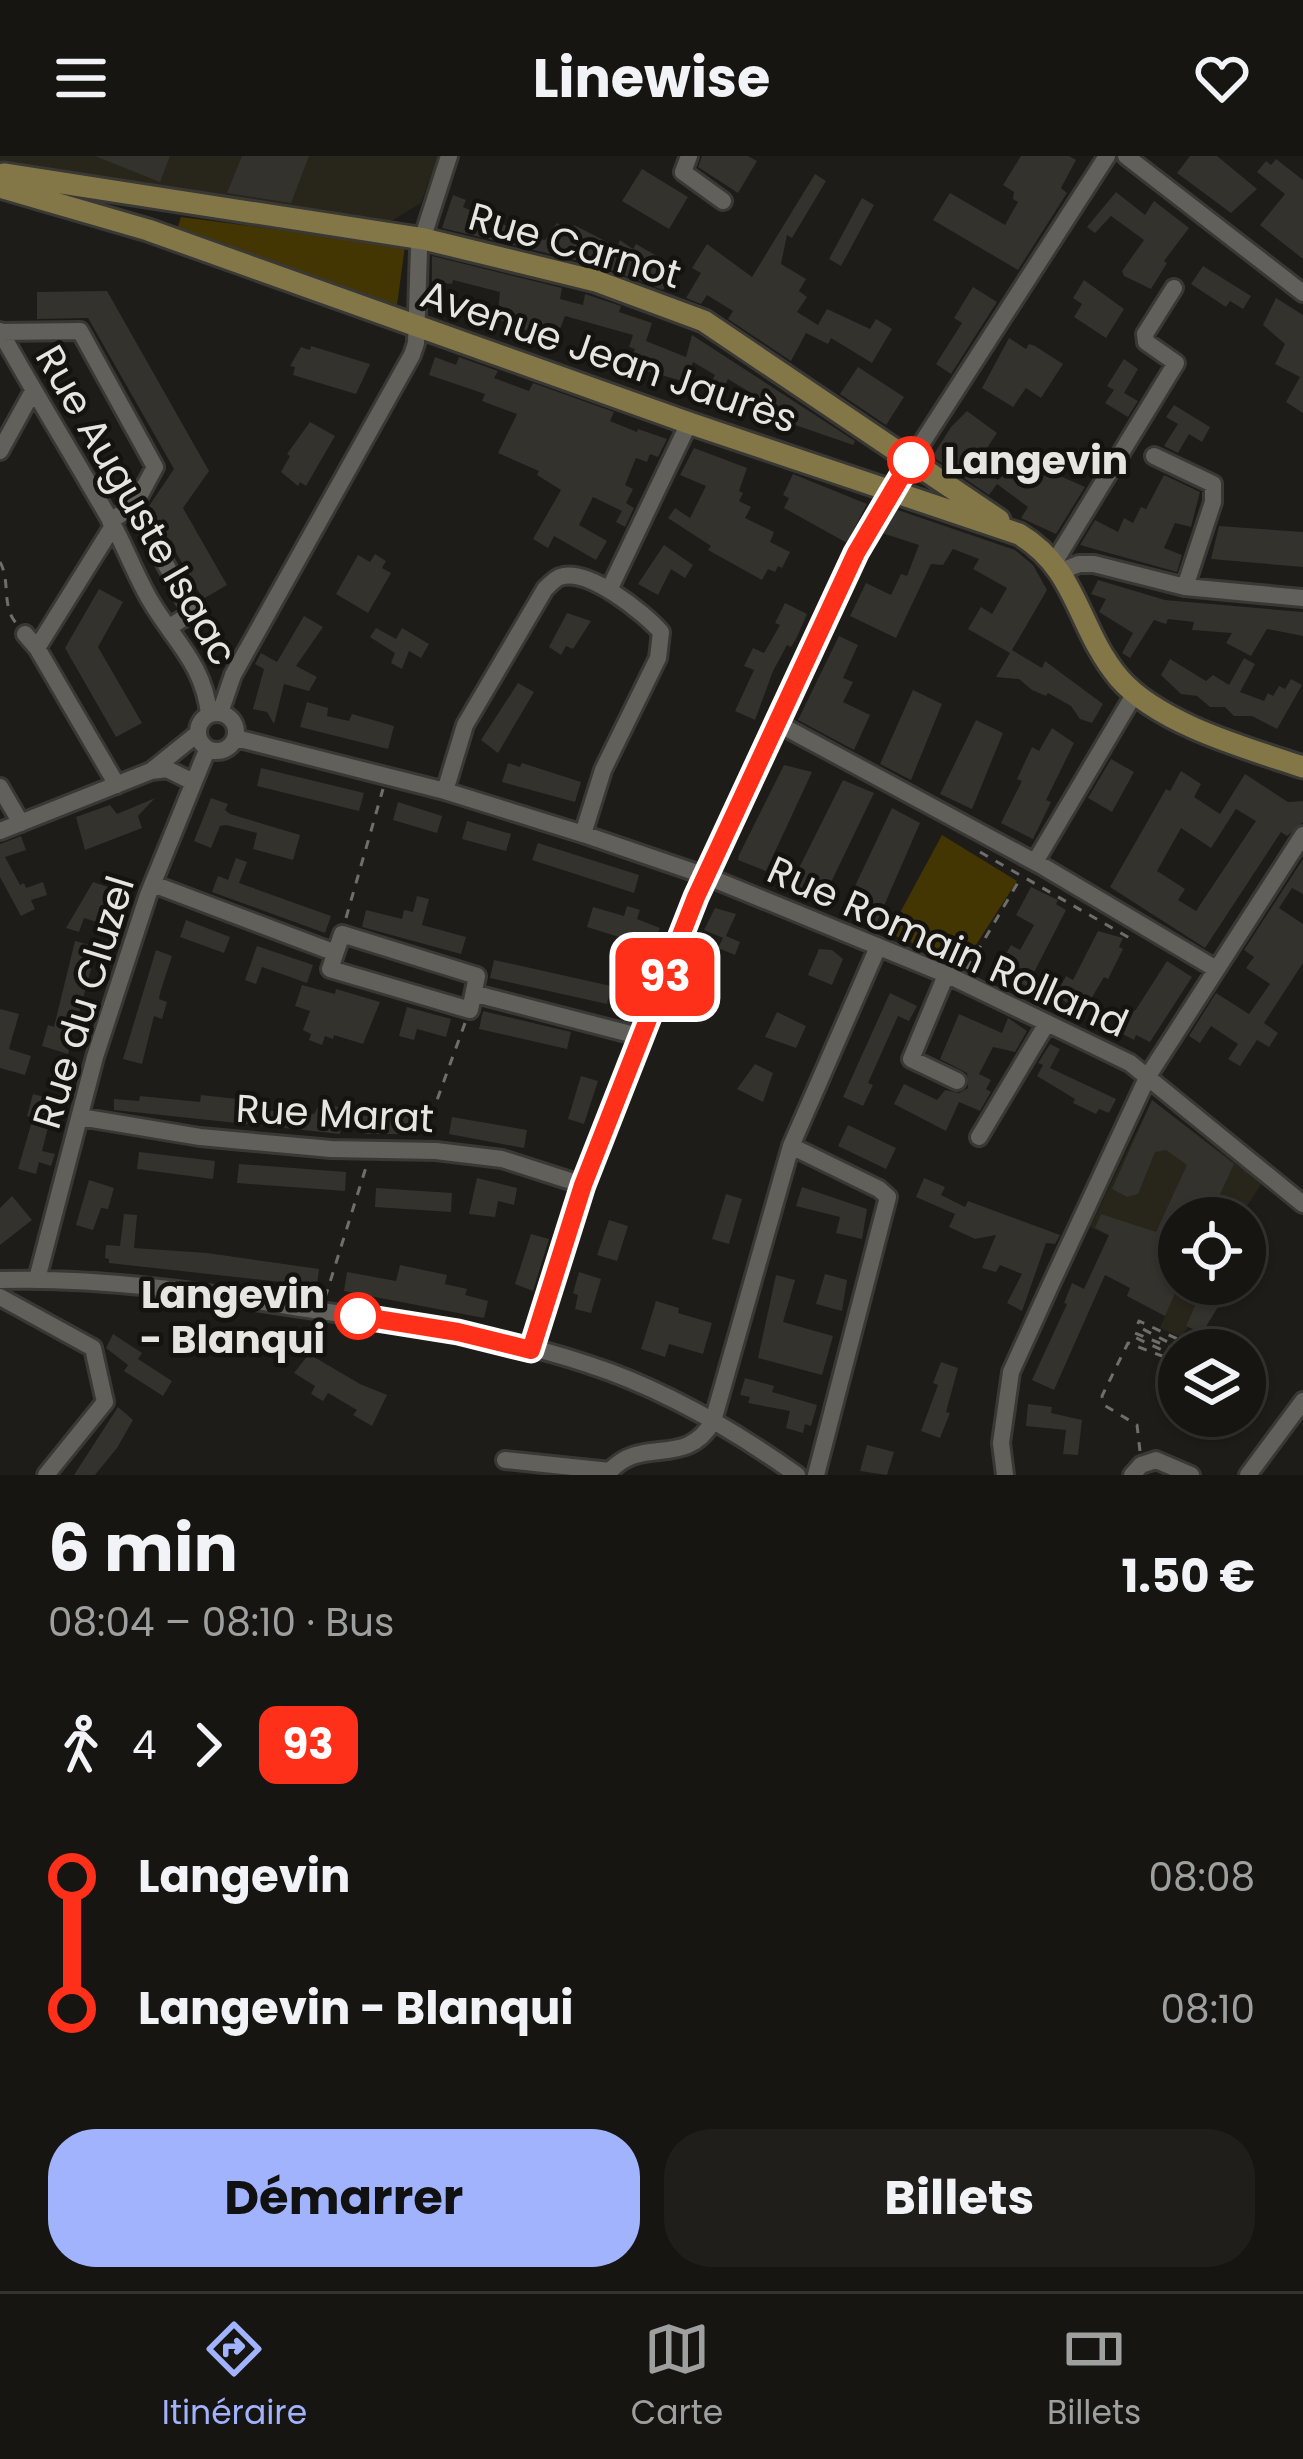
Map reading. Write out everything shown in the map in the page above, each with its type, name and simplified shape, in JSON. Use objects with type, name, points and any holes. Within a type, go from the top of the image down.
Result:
[{"type":"main road","name":"Rue Carnot","points":[[0,180],[424,239],[596,281],[704,321],[1019,534]]},
{"type":"main road","name":"Avenue Jean Jaurès","points":[[0,180],[1019,534],[1058,566]]},
{"type":"main road","points":[[147,229],[158,200]]},
{"type":"main road","points":[[1058,566],[1098,650],[1135,693],[1181,721],[1303,767]]},
{"type":"street","points":[[214,713],[236,727],[229,748],[218,752],[202,741],[199,724],[214,713],[412,355],[419,249],[449,156]]},
{"type":"street","points":[[689,156],[683,172],[723,200]]},
{"type":"street","points":[[531,1350],[583,1185],[706,876],[856,553],[891,491],[1108,156]]},
{"type":"street","points":[[1126,156],[1303,293]]},
{"type":"street","points":[[1058,566],[1176,363],[1146,342],[1145,334],[1174,288]]},
{"type":"street","points":[[0,331],[80,331],[155,467],[134,506],[112,523],[32,641],[116,785]]},
{"type":"street","name":"Rue Auguste Isaac","points":[[0,331],[112,523],[151,602],[171,626],[202,681],[214,713]]},
{"type":"street","points":[[0,452],[33,391]]},
{"type":"street","points":[[609,590],[689,423]]},
{"type":"street","points":[[1154,456],[1214,484],[1213,502],[1185,587]]},
{"type":"street","points":[[134,506],[192,613],[171,626]]},
{"type":"street","points":[[1058,566],[1094,564],[1185,587],[1303,598]]},
{"type":"street","points":[[445,791],[465,725],[545,589],[558,577],[574,576],[609,590],[662,632],[658,658],[603,770],[583,834]]},
{"type":"street","points":[[202,681],[223,687],[231,681]]},
{"type":"street","points":[[1040,864],[1135,693]]},
{"type":"street","points":[[777,722],[1040,864],[1216,969]]},
{"type":"street","name":"Rue Romain Rolland","points":[[236,738],[445,791],[583,834],[706,876],[954,978],[1148,1076],[1303,1204]]},
{"type":"street","points":[[0,831],[151,771],[202,741]]},
{"type":"street","name":"Rue du Cluzel","points":[[37,1279],[80,1117],[153,884],[194,782],[202,741]]},
{"type":"street","points":[[151,771],[167,769],[194,782]]},
{"type":"street","points":[[0,787],[21,823]]},
{"type":"street","points":[[1005,1475],[1000,1443],[1012,1372],[1148,1076],[1303,835]]},
{"type":"street","points":[[153,884],[333,952]]},
{"type":"street","points":[[473,1002],[477,976],[342,934],[333,952],[330,968],[473,1002],[642,1036]]},
{"type":"street","points":[[506,1460],[610,1471],[620,1460],[694,1446],[712,1421],[790,1146],[878,947]]},
{"type":"street","points":[[954,978],[911,1059],[957,1081]]},
{"type":"street","points":[[979,1137],[1047,1023]]},
{"type":"street","name":"Rue Marat","points":[[80,1117],[200,1137],[502,1159],[583,1185]]},
{"type":"street","points":[[790,1146],[888,1197],[815,1475]]},
{"type":"street","points":[[0,1281],[37,1279],[194,1291],[458,1332],[589,1364],[712,1421],[797,1475]]},
{"type":"street","points":[[0,1297],[93,1348],[105,1402],[46,1475]]},
{"type":"street","points":[[1248,1475],[1303,1401]]},
{"type":"street","points":[[1137,1470],[1156,1460],[1191,1475]]},
{"type":"path","points":[[0,562],[7,612],[32,641]]},
{"type":"path","points":[[342,934],[387,776]]},
{"type":"path","points":[[954,978],[1022,877],[1133,940]]},
{"type":"path","points":[[419,1150],[473,1002]]},
{"type":"path","points":[[321,1311],[371,1150]]},
{"type":"path","points":[[1158,1330],[1139,1321],[1137,1326],[1158,1337]]},
{"type":"path","points":[[1158,1342],[1132,1336],[1158,1348]]},
{"type":"path","points":[[1137,1470],[1137,1425],[1104,1405],[1102,1396],[1128,1343],[1158,1354]]},
{"type":"shaded area","points":[[0,156],[438,156],[421,203],[390,222],[11,169],[0,165]]},
{"type":"shaded area","points":[[181,217],[405,246],[397,305],[177,230]]},
{"type":"shaded area","points":[[942,835],[1017,881],[963,965],[889,933]]},
{"type":"shaded area","points":[[1152,1100],[1262,1183],[1253,1197],[1158,1197],[1158,1305],[1219,1305],[1204,1329],[1160,1328],[1165,1316],[1127,1296],[1146,1253],[1090,1227]]},
{"type":"building","points":[[95,156],[170,156],[160,182]]},
{"type":"building","points":[[242,156],[309,156],[291,203],[227,193]]},
{"type":"building","points":[[702,156],[748,156],[757,161],[738,193],[698,167]]},
{"type":"building","points":[[1021,156],[1076,160],[1061,188],[1067,193],[1018,270],[933,220],[950,193],[1005,225],[1018,202],[1014,192],[1003,185]]},
{"type":"building","points":[[1190,156],[1217,156],[1257,189],[1231,213],[1177,173]]},
{"type":"building","points":[[1276,159],[1303,180],[1303,259],[1260,225],[1285,194],[1257,172],[1266,161],[1271,165]]},
{"type":"building","points":[[642,169],[688,197],[669,229],[622,201]]},
{"type":"building","points":[[815,174],[826,181],[792,238],[787,235],[781,264],[806,279],[799,291],[807,297],[797,312],[818,325],[827,309],[870,329],[876,319],[892,329],[872,363],[831,338],[828,344],[806,333],[791,361],[728,319],[733,311],[707,295],[701,304],[686,298],[701,273],[692,268],[707,244],[752,277]]},
{"type":"building","points":[[1116,192],[1145,215],[1154,201],[1189,228],[1164,261],[1151,289],[1122,271],[1144,240],[1111,216],[1095,233],[1087,227]]},
{"type":"building","points":[[453,195],[466,200],[467,224],[477,228],[482,215],[507,226],[505,232],[545,240],[557,223],[570,231],[574,225],[617,247],[620,240],[633,249],[636,244],[664,260],[660,267],[672,274],[663,290],[600,266],[442,228]]},
{"type":"building","points":[[862,198],[874,205],[841,266],[829,259]]},
{"type":"building","points":[[432,256],[562,288],[560,299],[583,305],[585,294],[621,306],[619,312],[652,323],[646,341],[686,357],[692,335],[855,441],[853,445],[755,411],[761,399],[728,379],[718,398],[705,393],[715,375],[693,362],[686,382],[629,366],[635,349],[629,347],[633,335],[565,316],[560,329],[554,327],[552,339],[519,328],[520,324],[497,320],[500,292],[453,280],[452,284],[432,282]]},
{"type":"building","points":[[1203,266],[1251,296],[1243,309],[1230,301],[1226,307],[1191,284]]},
{"type":"building","points":[[1084,280],[1124,309],[1106,338],[1074,317],[1082,304],[1073,298]]},
{"type":"building","points":[[973,287],[997,302],[951,374],[936,364],[962,323],[954,318]]},
{"type":"building","points":[[107,291],[209,471],[183,508],[227,585],[203,599],[149,506],[174,469],[88,318],[37,319],[37,292]]},
{"type":"building","points":[[1276,298],[1303,315],[1303,413],[1286,402],[1300,377],[1275,364],[1285,344],[1263,325]]},
{"type":"building","points":[[1009,338],[1026,349],[1029,344],[1035,346],[1063,364],[1041,398],[1026,388],[1013,407],[982,388]]},
{"type":"building","points":[[311,346],[370,364],[356,394],[293,375],[295,367],[290,366],[301,347],[310,350]]},
{"type":"building","points":[[435,357],[456,365],[459,357],[498,371],[494,378],[529,391],[533,383],[614,412],[610,421],[667,439],[658,457],[650,454],[647,462],[636,458],[625,485],[633,489],[626,503],[634,508],[625,527],[616,522],[622,511],[593,497],[579,525],[607,541],[596,560],[554,536],[548,548],[533,539],[561,490],[537,475],[539,471],[498,453],[517,414],[482,401],[485,394],[429,375]]},
{"type":"building","points":[[1124,359],[1138,369],[1124,393],[1138,401],[1128,417],[1105,403],[1114,390],[1107,386]]},
{"type":"building","points":[[858,367],[904,397],[886,425],[840,394]]},
{"type":"building","points":[[1174,405],[1210,427],[1202,442],[1189,434],[1178,453],[1164,446],[1178,424],[1166,417]]},
{"type":"building","points":[[967,411],[997,433],[979,467],[998,480],[1014,456],[1020,460],[1025,454],[1035,460],[1033,464],[1085,487],[1056,534],[1021,518],[1028,507],[997,484],[989,495],[936,459],[934,454],[951,427]]},
{"type":"building","points":[[310,422],[335,436],[306,486],[300,482],[298,486],[281,472],[287,454]]},
{"type":"building","points":[[694,448],[747,468],[739,501],[751,507],[745,518],[774,532],[770,542],[790,552],[782,568],[768,569],[762,580],[708,550],[711,546],[668,518],[675,508],[690,518],[706,486],[680,475]]},
{"type":"building","points":[[793,474],[867,504],[847,543],[784,508],[789,498],[783,495]]},
{"type":"building","points":[[1164,475],[1200,492],[1191,527],[1175,523],[1164,548],[1182,555],[1177,572],[1080,545],[1095,520],[1118,532],[1124,518],[1133,523]]},
{"type":"building","points":[[895,509],[1015,550],[1033,565],[1047,590],[1012,650],[1042,668],[1045,661],[1103,704],[1092,723],[1080,719],[1071,706],[1032,690],[1019,679],[996,677],[1010,653],[968,629],[981,607],[992,614],[1007,588],[973,569],[979,559],[953,549],[943,565],[931,564],[896,638],[850,616],[866,583],[891,595],[901,574],[907,576],[919,545],[882,533]]},
{"type":"building","points":[[1219,526],[1303,532],[1303,567],[1211,559]]},
{"type":"building","points":[[664,545],[693,565],[685,578],[671,569],[658,595],[638,584]]},
{"type":"building","points":[[375,554],[386,561],[382,568],[391,573],[368,613],[336,594],[358,555],[370,562]]},
{"type":"building","points":[[1098,580],[1165,600],[1303,612],[1303,636],[1267,629],[1251,656],[1226,643],[1232,633],[1192,630],[1194,622],[1154,620],[1130,658],[1122,653],[1133,633],[1099,612],[1106,599],[1091,594]]},
{"type":"building","points":[[99,589],[123,602],[98,647],[142,723],[116,737],[65,648]]},
{"type":"building","points":[[785,603],[807,614],[773,671],[755,720],[735,711],[754,670],[744,666],[753,648],[764,653],[780,625],[775,623]]},
{"type":"building","points":[[567,613],[591,621],[573,649],[566,646],[561,655],[549,647]]},
{"type":"building","points":[[304,616],[323,627],[296,666],[317,677],[309,691],[284,684],[274,724],[267,712],[253,709],[264,669],[255,664],[261,653],[277,662]]},
{"type":"building","points":[[376,628],[396,639],[402,628],[429,644],[421,658],[409,651],[402,669],[391,663],[395,653],[370,637]]},
{"type":"building","points":[[839,636],[858,645],[843,678],[853,682],[843,702],[870,715],[854,750],[798,720]]},
{"type":"building","points":[[1244,658],[1255,664],[1240,692],[1264,701],[1279,686],[1285,689],[1291,679],[1302,685],[1277,729],[1252,716],[1234,716],[1225,707],[1210,707],[1197,696],[1181,694],[1161,675],[1170,659],[1206,681],[1213,675],[1229,685]]},
{"type":"building","points":[[518,683],[534,692],[498,753],[481,740]]},
{"type":"building","points":[[913,690],[942,704],[911,780],[880,764]]},
{"type":"building","points":[[307,702],[328,708],[327,716],[349,721],[352,714],[394,726],[388,749],[300,727]]},
{"type":"building","points":[[976,720],[1003,733],[972,809],[940,794]]},
{"type":"building","points":[[1052,728],[1074,743],[1033,839],[1001,823],[1032,747],[1039,751]]},
{"type":"building","points":[[1111,759],[1134,772],[1112,812],[1088,798]]},
{"type":"building","points":[[508,763],[581,782],[575,802],[502,782]]},
{"type":"building","points":[[784,765],[812,772],[766,871],[738,860]]},
{"type":"building","points":[[261,768],[364,793],[359,811],[257,786]]},
{"type":"building","points":[[1181,771],[1201,784],[1194,797],[1220,814],[1245,774],[1288,802],[1303,801],[1303,822],[1287,836],[1281,832],[1205,948],[1110,887],[1166,789],[1170,791]],"holes":[[[1236,809],[1256,821],[1196,911],[1178,900],[1185,889],[1157,871],[1181,828],[1211,848]]]},
{"type":"building","points":[[843,780],[874,793],[823,899],[791,884]]},
{"type":"building","points":[[155,798],[138,816],[142,828],[85,850],[76,817],[110,805],[117,814]]},
{"type":"building","points":[[211,798],[228,804],[225,810],[230,814],[300,835],[293,860],[253,849],[257,833],[226,825],[220,826],[211,848],[194,841]]},
{"type":"building","points":[[398,802],[442,816],[437,833],[393,820]]},
{"type":"building","points":[[892,808],[920,823],[876,924],[845,907]]},
{"type":"building","points":[[467,821],[511,834],[506,851],[462,839]]},
{"type":"building","points":[[21,836],[26,850],[5,857],[20,885],[26,888],[43,882],[47,895],[31,900],[35,909],[21,916],[0,877],[0,844]]},
{"type":"building","points":[[538,843],[639,875],[634,893],[532,860]]},
{"type":"building","points":[[236,858],[247,862],[239,883],[331,916],[325,933],[212,892],[218,876],[228,880]]},
{"type":"building","points":[[1303,859],[1303,894],[1292,888],[1279,908],[1303,924],[1303,963],[1264,1023],[1278,1033],[1269,1047],[1257,1040],[1240,1066],[1228,1059],[1238,1044],[1211,1026],[1200,1043],[1189,1036],[1216,993],[1249,1014],[1270,984],[1246,968],[1254,957],[1244,950]]},
{"type":"building","points":[[93,882],[111,888],[100,923],[84,918],[79,932],[66,928]]},
{"type":"building","points":[[1031,887],[1058,900],[1056,904],[1066,910],[1027,986],[1000,975],[1003,969],[999,966],[1011,945],[1020,950],[1034,925],[1016,915]]},
{"type":"building","points":[[417,896],[429,899],[422,925],[466,937],[461,954],[362,927],[366,910],[402,919],[404,910],[413,912]]},
{"type":"building","points":[[627,906],[640,910],[637,919],[660,928],[638,980],[622,973],[635,942],[587,927],[593,907],[624,916]]},
{"type":"building","points":[[715,908],[736,914],[726,936],[740,942],[735,955],[718,948],[723,938],[704,930]]},
{"type":"building","points":[[186,920],[230,937],[224,953],[180,937]]},
{"type":"building","points":[[1098,931],[1123,938],[1119,947],[1123,949],[1082,1014],[1056,995],[1066,976],[1073,980]]},
{"type":"building","points":[[75,941],[97,947],[68,1054],[42,1046],[48,1025],[54,1027]]},
{"type":"building","points":[[257,946],[313,965],[307,983],[262,967],[256,984],[245,980]]},
{"type":"building","points":[[819,949],[832,950],[843,959],[832,985],[808,975]]},
{"type":"building","points":[[156,950],[172,956],[159,999],[167,1002],[162,1019],[154,1016],[142,1064],[123,1059]]},
{"type":"building","points":[[494,960],[611,986],[607,1004],[490,978]]},
{"type":"building","points":[[693,960],[714,968],[701,1000],[680,992]]},
{"type":"building","points":[[1167,961],[1192,977],[1150,1042],[1117,1031],[1128,1008],[1135,1011]]},
{"type":"building","points":[[302,985],[380,1002],[363,1044],[334,1035],[333,1039],[325,1036],[322,1045],[309,1040],[311,1034],[303,1030],[310,1011],[295,1006]]},
{"type":"building","points":[[890,993],[917,1006],[909,1021],[898,1016],[868,1083],[873,1085],[863,1106],[843,1097]]},
{"type":"building","points":[[407,1007],[451,1019],[446,1037],[417,1029],[414,1040],[399,1036]]},
{"type":"building","points":[[0,1009],[19,1014],[9,1049],[31,1056],[25,1075],[0,1068]]},
{"type":"building","points":[[483,1011],[571,1032],[567,1049],[479,1029]]},
{"type":"building","points":[[777,1012],[806,1026],[796,1048],[765,1037]]},
{"type":"building","points":[[959,1014],[1002,1033],[1008,1018],[1027,1031],[1015,1052],[993,1047],[979,1074],[991,1080],[986,1089],[991,1092],[980,1111],[959,1102],[946,1131],[894,1104],[904,1084],[937,1100],[945,1090],[959,1093],[968,1088],[967,1073],[940,1059]]},
{"type":"building","points":[[1050,1044],[1060,1049],[1050,1068],[1116,1099],[1109,1113],[1099,1109],[1096,1114],[1073,1103],[1075,1099],[1037,1076],[1043,1065],[1038,1063]]},
{"type":"building","points":[[755,1064],[773,1073],[763,1102],[737,1089]]},
{"type":"building","points":[[581,1076],[598,1081],[584,1124],[568,1119]]},
{"type":"building","points":[[33,1094],[52,1099],[42,1151],[55,1154],[51,1166],[39,1162],[36,1174],[18,1169],[33,1118],[27,1116]]},
{"type":"building","points":[[201,1095],[247,1100],[246,1109],[314,1114],[319,1105],[342,1107],[340,1134],[114,1110],[114,1099],[139,1101],[140,1096],[200,1102]]},
{"type":"building","points":[[1152,1100],[1234,1164],[1219,1197],[1172,1197],[1187,1165],[1166,1150],[1155,1152],[1138,1194],[1127,1197],[1112,1189]]},
{"type":"building","points":[[363,1116],[409,1116],[409,1134],[363,1134]]},
{"type":"building","points":[[452,1117],[527,1130],[524,1148],[449,1134]]},
{"type":"building","points":[[848,1125],[896,1148],[886,1169],[838,1146]]},
{"type":"building","points":[[139,1152],[215,1161],[213,1179],[137,1169]]},
{"type":"building","points":[[239,1164],[346,1172],[345,1191],[237,1183]]},
{"type":"building","points":[[477,1178],[517,1188],[514,1205],[498,1201],[495,1217],[469,1214]]},
{"type":"building","points":[[924,1178],[945,1187],[941,1195],[965,1207],[968,1201],[1060,1235],[1055,1244],[1046,1243],[1022,1311],[1007,1303],[1022,1274],[1000,1265],[996,1272],[982,1268],[996,1235],[975,1239],[949,1227],[955,1214],[916,1197]]},
{"type":"building","points":[[89,1180],[114,1188],[108,1209],[101,1208],[93,1230],[76,1225]]},
{"type":"building","points":[[802,1187],[867,1209],[862,1239],[836,1233],[840,1217],[796,1206]]},
{"type":"building","points":[[376,1188],[452,1193],[451,1212],[375,1207]]},
{"type":"building","points":[[726,1194],[742,1199],[729,1244],[712,1239]]},
{"type":"building","points":[[12,1196],[32,1220],[0,1245],[0,1208]]},
{"type":"building","points":[[124,1214],[137,1215],[134,1248],[319,1269],[317,1286],[109,1263],[106,1245],[120,1246]]},
{"type":"building","points":[[1101,1214],[1156,1232],[1158,1228],[1158,1305],[1170,1305],[1165,1316],[1127,1296],[1130,1288],[1105,1275],[1054,1390],[1032,1380],[1072,1283],[1084,1289],[1109,1235],[1095,1228]]},
{"type":"building","points":[[609,1220],[628,1226],[617,1261],[597,1255]]},
{"type":"building","points":[[531,1234],[549,1239],[533,1291],[515,1284]]},
{"type":"building","points":[[400,1265],[447,1275],[445,1284],[488,1301],[484,1318],[344,1291],[347,1272],[396,1281]]},
{"type":"building","points":[[579,1272],[601,1279],[591,1313],[575,1309],[578,1295],[573,1293]]},
{"type":"building","points":[[825,1274],[847,1280],[842,1311],[816,1304]]},
{"type":"building","points":[[776,1275],[795,1280],[783,1322],[833,1336],[822,1375],[758,1358]]},
{"type":"building","points":[[656,1301],[712,1323],[703,1354],[669,1344],[665,1357],[641,1349]]},
{"type":"building","points":[[1196,1305],[1219,1305],[1204,1329],[1186,1326]]},
{"type":"building","points":[[113,1334],[142,1353],[138,1359],[172,1381],[163,1396],[124,1371],[128,1365],[106,1348]]},
{"type":"building","points":[[309,1354],[387,1395],[372,1426],[353,1415],[357,1410],[328,1393],[323,1401],[311,1394],[315,1386],[294,1373]]},
{"type":"building","points":[[941,1362],[958,1368],[940,1438],[921,1431]]},
{"type":"building","points":[[745,1378],[774,1386],[772,1392],[817,1405],[811,1426],[805,1424],[803,1433],[786,1428],[790,1411],[748,1403],[750,1397],[740,1395]]},
{"type":"building","points":[[1028,1404],[1052,1407],[1051,1413],[1082,1420],[1078,1455],[1063,1454],[1066,1430],[1026,1426]]},
{"type":"building","points":[[118,1407],[133,1420],[117,1448],[95,1475],[74,1475]]},
{"type":"building","points":[[867,1445],[894,1452],[887,1475],[860,1471]]},
{"type":"bus line","name":"93","points":[[358,1316],[531,1350],[583,1185],[696,897],[856,553],[911,460]]},
{"type":"place","name":"Langevin","points":[[911,460]]},
{"type":"place","name":"Langevin - Blanqui","points":[[358,1316]]}]
